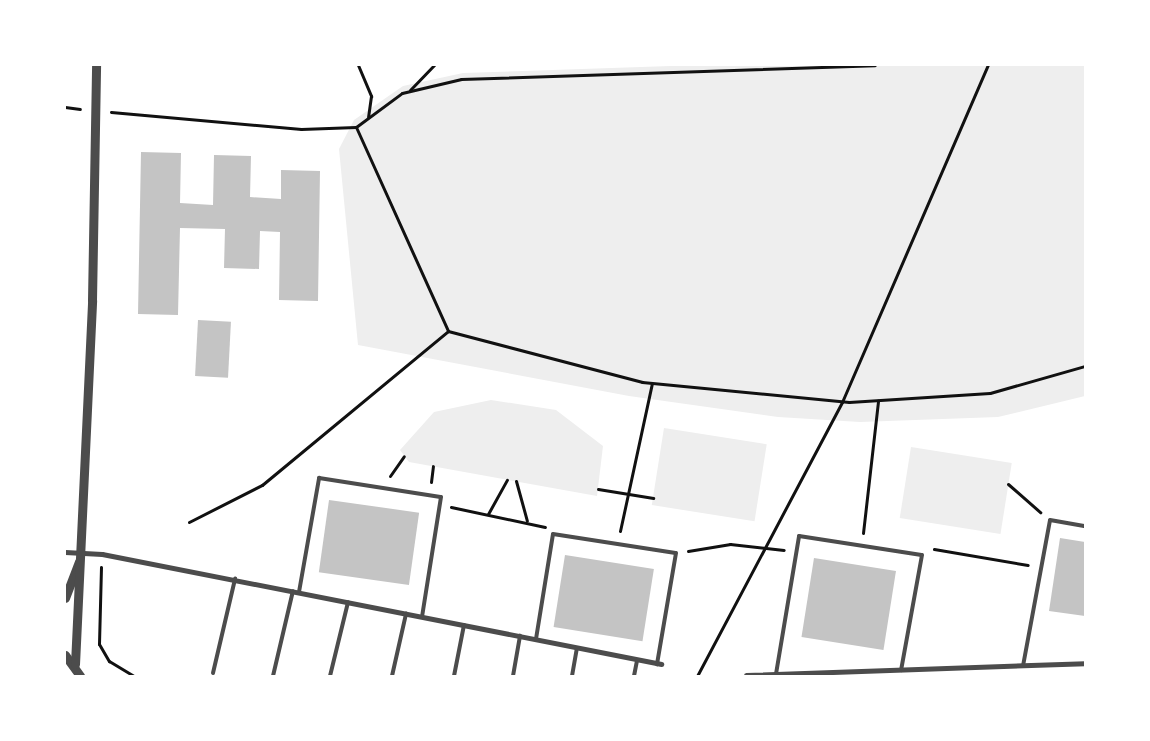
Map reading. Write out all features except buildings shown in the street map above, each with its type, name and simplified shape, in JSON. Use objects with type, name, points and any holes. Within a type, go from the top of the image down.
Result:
[{"type":"street","points":[[75,664],[83,553],[96,65]]},
{"type":"street","points":[[65,552],[102,554],[235,579],[659,664]]},
{"type":"street","points":[[65,598],[83,553]]},
{"type":"street","points":[[65,655],[75,664],[80,676]]},
{"type":"street","points":[[746,676],[858,674],[917,669],[1085,663]]},
{"type":"lane","points":[[300,592],[319,478],[441,497],[422,617]]},
{"type":"lane","points":[[1023,666],[1050,520],[1085,526]]},
{"type":"lane","points":[[536,639],[553,534],[676,553],[659,664]]},
{"type":"lane","points":[[776,674],[799,536],[922,555],[901,670]]},
{"type":"lane","points":[[213,673],[235,579]]},
{"type":"lane","points":[[273,676],[293,591]]},
{"type":"lane","points":[[330,676],[348,602]]},
{"type":"lane","points":[[392,676],[406,614]]},
{"type":"lane","points":[[454,676],[464,625]]},
{"type":"lane","points":[[513,676],[520,636]]},
{"type":"lane","points":[[572,676],[577,648]]},
{"type":"lane","points":[[634,676],[637,660]]},
{"type":"lane","points":[[917,669],[918,676]]},
{"type":"path","points":[[358,65],[371,96],[368,118]]},
{"type":"path","points":[[95,110],[300,129],[356,127],[409,91],[434,65]]},
{"type":"path","points":[[409,91],[461,79],[875,65]]},
{"type":"path","points":[[697,676],[842,402],[988,65]]},
{"type":"path","points":[[356,127],[448,331]]},
{"type":"path","points":[[448,331],[652,383],[842,402],[990,393],[1085,366]]},
{"type":"path","points":[[189,522],[262,485],[448,331]]},
{"type":"path","points":[[618,544],[652,383]]},
{"type":"path","points":[[861,546],[878,400]]},
{"type":"path","points":[[387,489],[391,469],[404,456]]},
{"type":"path","points":[[488,514],[507,480]]},
{"type":"path","points":[[516,481],[528,521]]},
{"type":"path","points":[[1008,484],[1050,520]]},
{"type":"path","points":[[598,488],[653,498]]},
{"type":"path","points":[[440,505],[528,521],[553,534]]},
{"type":"path","points":[[676,553],[730,544],[797,551]]},
{"type":"path","points":[[922,555],[931,548],[1041,567]]},
{"type":"path","points":[[102,554],[98,644],[109,661],[134,676]]},
{"type":"shaded area","points":[[700,65],[1085,65],[1085,396],[998,417],[860,422],[778,417],[629,396],[358,345],[339,149],[354,120],[403,86],[463,73]]},
{"type":"shaded area","points":[[491,400],[556,410],[603,446],[597,496],[409,462],[400,450],[434,412]]},
{"type":"shaded area","points":[[664,428],[767,444],[755,521],[652,505]]},
{"type":"shaded area","points":[[911,447],[1012,463],[1000,534],[900,518]]}]
